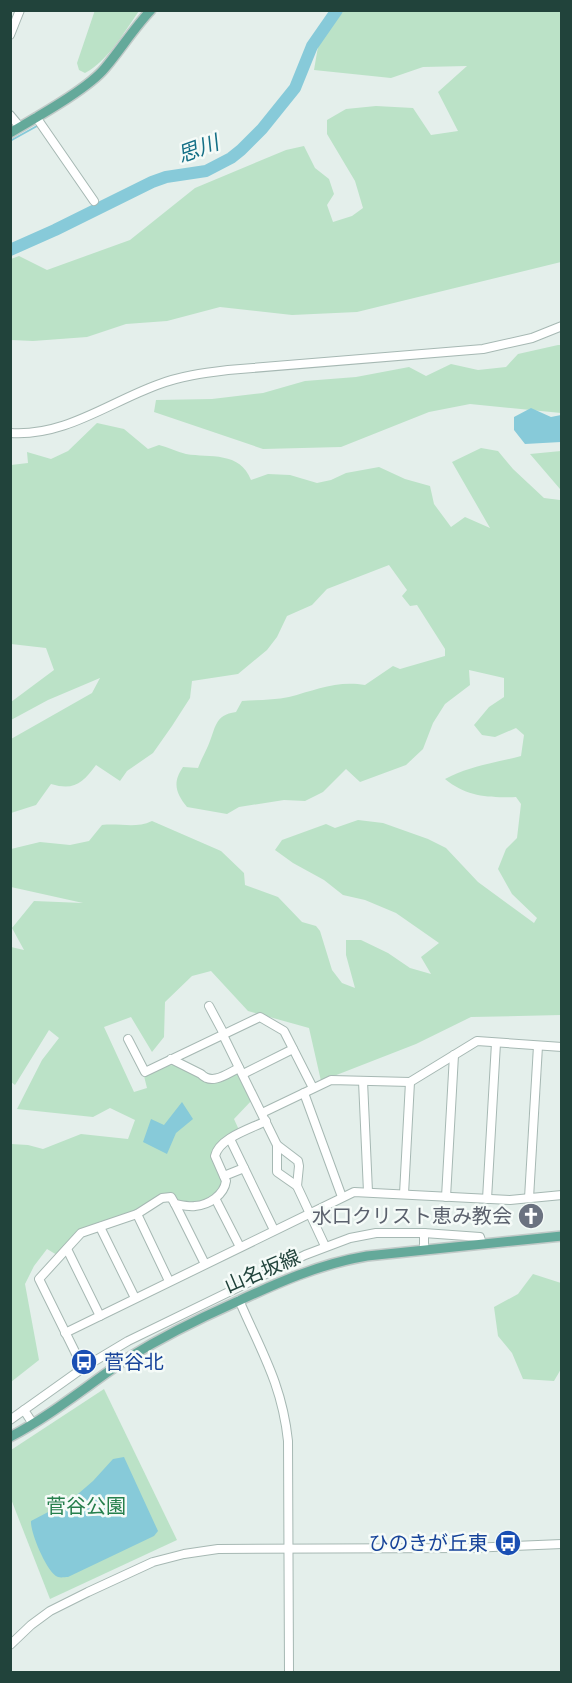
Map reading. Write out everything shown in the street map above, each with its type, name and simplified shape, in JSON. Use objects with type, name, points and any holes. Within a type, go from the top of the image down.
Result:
[{"type":"main road","points":[[10,133],[80,89],[104,70],[122,44],[151,10]]},
{"type":"main road","name":"山名坂線","points":[[10,1437],[33,1424],[137,1353],[201,1318],[300,1273],[336,1262],[367,1256],[561,1236]]},
{"type":"street","points":[[10,34],[20,10]]},
{"type":"street","points":[[10,115],[20,127]]},
{"type":"street","points":[[36,117],[94,201]]},
{"type":"street","points":[[10,433],[37,433],[56,429],[144,390],[190,376],[228,370],[483,349],[532,338],[561,326]]},
{"type":"street","points":[[209,1006],[277,1145],[277,1172],[297,1186],[326,1246]]},
{"type":"street","points":[[128,1039],[145,1072],[260,1017],[284,1031],[313,1088]]},
{"type":"street","points":[[262,1113],[331,1080],[410,1083],[477,1041],[561,1047]]},
{"type":"street","points":[[487,1199],[496,1043]]},
{"type":"street","points":[[529,1198],[538,1046]]},
{"type":"street","points":[[171,1059],[201,1074],[204,1078],[214,1080],[293,1049]]},
{"type":"street","points":[[446,1197],[454,1055]]},
{"type":"street","points":[[363,1081],[368,1192]]},
{"type":"street","points":[[404,1194],[410,1083]]},
{"type":"street","points":[[304,1093],[342,1197]]},
{"type":"street","points":[[175,1204],[196,1207],[216,1200],[226,1186],[215,1156],[216,1152],[230,1139],[266,1121]]},
{"type":"street","points":[[230,1139],[274,1230]]},
{"type":"street","points":[[277,1145],[298,1161],[297,1186]]},
{"type":"street","points":[[224,1176],[244,1168]]},
{"type":"street","points":[[65,1333],[354,1192],[510,1200],[561,1195]]},
{"type":"street","points":[[83,1368],[39,1280],[81,1233],[137,1214],[162,1198],[171,1197],[205,1264]]},
{"type":"street","points":[[216,1200],[240,1247]]},
{"type":"street","points":[[137,1214],[170,1281]]},
{"type":"street","points":[[100,1227],[135,1298]]},
{"type":"street","points":[[10,1420],[83,1368],[128,1341],[326,1246],[376,1233],[471,1235],[480,1237],[482,1244]]},
{"type":"street","points":[[423,1233],[423,1250]]},
{"type":"street","points":[[67,1249],[100,1316]]},
{"type":"street","points":[[239,1300],[274,1377],[284,1409],[288,1441],[289,1672]]},
{"type":"street","points":[[24,1410],[33,1424]]},
{"type":"street","points":[[10,1645],[31,1625],[51,1611],[153,1562],[184,1554],[218,1549],[470,1548],[561,1544]]},
{"type":"green space","points":[[95,10],[139,11],[109,53],[85,73],[79,70],[77,63]]},
{"type":"green space","points":[[331,10],[561,11],[561,262],[357,312],[292,315],[220,307],[167,321],[126,324],[87,337],[33,341],[11,340],[11,259],[19,256],[47,270],[130,240],[195,188],[286,150],[304,146],[315,168],[329,179],[334,194],[327,205],[333,222],[352,216],[363,208],[355,181],[327,134],[327,120],[346,109],[376,106],[413,108],[431,135],[458,131],[438,92],[467,66],[423,67],[391,78],[314,70],[322,23]]},
{"type":"green space","points":[[561,345],[561,413],[470,404],[429,412],[341,447],[263,449],[154,412],[156,400],[212,399],[263,393],[305,381],[356,377],[409,367],[426,376],[451,364],[478,370],[506,367],[518,354]]},
{"type":"green space","points":[[97,423],[124,429],[148,449],[159,445],[186,454],[232,460],[240,464],[251,480],[268,474],[290,475],[317,483],[346,473],[379,467],[405,479],[430,486],[434,504],[451,527],[465,517],[490,528],[452,462],[481,448],[498,451],[513,469],[544,498],[560,500],[560,489],[530,454],[561,451],[561,1015],[471,1017],[416,1044],[321,1081],[309,1028],[248,1011],[211,971],[192,976],[165,1002],[164,1037],[152,1052],[131,1017],[104,1027],[134,1092],[147,1088],[144,1076],[163,1067],[176,1065],[204,1081],[239,1073],[252,1100],[234,1119],[239,1130],[213,1151],[223,1180],[218,1192],[206,1200],[192,1203],[179,1201],[171,1195],[138,1210],[81,1230],[57,1255],[47,1249],[34,1266],[25,1284],[39,1360],[11,1382],[11,1144],[43,1149],[81,1134],[128,1139],[135,1120],[110,1108],[93,1117],[17,1109],[42,1060],[59,1038],[49,1030],[15,1085],[11,1082],[11,947],[24,950],[12,928],[34,901],[83,903],[11,887],[11,849],[40,842],[70,845],[89,841],[102,825],[134,825],[152,821],[221,851],[244,873],[245,885],[278,897],[302,922],[316,926],[320,931],[332,970],[342,983],[355,988],[346,955],[346,940],[361,940],[388,953],[410,968],[431,974],[421,957],[439,943],[396,913],[365,900],[343,895],[324,880],[293,863],[275,850],[282,840],[326,824],[335,828],[358,820],[383,823],[446,848],[478,882],[534,923],[537,918],[512,894],[498,869],[506,849],[517,838],[521,804],[516,797],[470,793],[445,779],[473,768],[521,756],[524,735],[516,728],[495,737],[482,735],[474,725],[489,707],[504,697],[504,678],[469,670],[470,685],[445,704],[433,723],[423,749],[406,765],[360,782],[346,769],[323,792],[305,801],[284,800],[239,807],[227,814],[187,807],[180,797],[177,778],[183,767],[198,768],[217,723],[223,716],[236,712],[242,701],[289,697],[336,685],[365,685],[393,666],[400,669],[445,656],[445,649],[417,605],[410,606],[402,596],[407,590],[389,565],[327,589],[312,605],[287,616],[277,637],[267,650],[238,674],[192,681],[190,698],[153,753],[127,771],[120,781],[96,765],[87,777],[77,784],[66,787],[51,784],[36,805],[11,813],[11,739],[92,693],[100,678],[48,700],[11,720],[11,702],[54,670],[46,648],[11,644],[11,465],[28,463],[27,452],[51,459],[68,451]]},
{"type":"green space","points":[[533,1274],[561,1283],[561,1369],[554,1381],[523,1379],[512,1353],[498,1336],[494,1307],[518,1294]]},
{"type":"green space","name":"菅谷公園","points":[[104,1389],[177,1540],[50,1599],[11,1499],[11,1450]]},
{"type":"water","points":[[531,408],[551,417],[561,415],[561,442],[525,444],[514,430],[514,417]]},
{"type":"water","points":[[182,1102],[193,1119],[176,1133],[167,1154],[143,1142],[151,1119],[164,1125]]},
{"type":"water","points":[[124,1457],[158,1531],[154,1536],[68,1577],[58,1577],[49,1568],[40,1552],[31,1521],[71,1500],[113,1459]]},
{"type":"waterway","name":"思川","points":[[10,250],[152,182],[166,177],[206,171],[231,158],[262,129],[295,88],[312,46],[337,10]]},
{"type":"waterway","points":[[10,141],[37,126]]},
{"type":"place","name":"水口クリスト恵み教会","points":[[531,1216]]},
{"type":"place","name":"菅谷北","points":[[84,1362]]},
{"type":"place","name":"ひのきが丘東","points":[[508,1543]]}]
